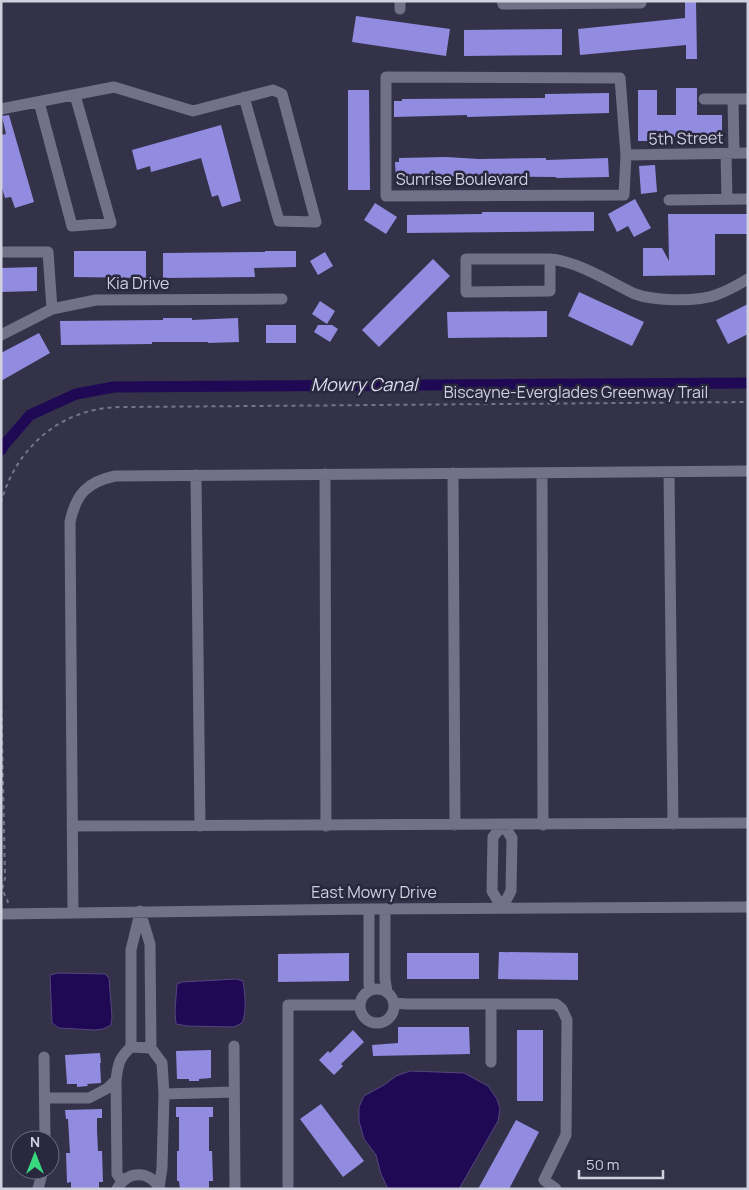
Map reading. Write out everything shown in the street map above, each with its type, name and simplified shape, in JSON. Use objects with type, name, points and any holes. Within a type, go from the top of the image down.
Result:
[{"type":"street","points":[[502,1],[503,4],[513,4],[641,3],[641,1]]},
{"type":"street","name":"Sunrise Boulevard","points":[[386,77],[620,78],[626,155],[624,195],[386,196],[386,77]]},
{"type":"street","points":[[1,109],[114,88],[192,111],[244,97],[273,90],[282,94],[316,222],[279,221],[244,97]]},
{"type":"street","points":[[39,102],[72,226],[111,222],[75,95]]},
{"type":"street","points":[[704,99],[748,99]]},
{"type":"street","points":[[727,199],[733,99]]},
{"type":"street","name":"5th Street","points":[[626,155],[748,153]]},
{"type":"street","points":[[669,200],[748,199]]},
{"type":"street","points":[[1,252],[48,252],[52,309]]},
{"type":"street","points":[[550,258],[550,291],[466,292],[466,259],[550,258],[557,259],[575,265],[635,294],[657,299],[707,298],[718,295],[748,279]]},
{"type":"street","name":"Kia Drive","points":[[1,335],[52,309],[96,300],[282,299]]},
{"type":"street","points":[[73,913],[70,522],[79,496],[101,478],[114,476],[196,475],[748,471]]},
{"type":"street","points":[[669,472],[673,824]]},
{"type":"street","points":[[452,473],[455,825]]},
{"type":"street","points":[[542,473],[543,825]]},
{"type":"street","points":[[325,474],[326,826]]},
{"type":"street","points":[[196,475],[200,826]]},
{"type":"street","points":[[72,826],[748,823]]},
{"type":"street","points":[[502,908],[511,890],[512,866],[512,838],[503,825]]},
{"type":"street","points":[[502,908],[492,891],[492,866],[493,837],[503,825]]},
{"type":"street","points":[[492,866],[512,866]]},
{"type":"street","name":"East Mowry Drive","points":[[5,910],[73,913],[370,908],[748,907]]},
{"type":"street","points":[[370,908],[369,985],[371,990]]},
{"type":"street","points":[[385,908],[385,979],[387,992]]},
{"type":"street","points":[[131,1047],[131,950],[140,911]]},
{"type":"street","points":[[140,911],[150,944],[151,1048],[162,1063],[164,1094],[162,1168],[159,1188]]},
{"type":"street","points":[[376,988],[387,992],[394,1003],[392,1014],[388,1018],[378,1023],[372,1022],[363,1016],[360,1011],[360,1005],[363,996],[376,988]]},
{"type":"street","points":[[394,1003],[556,1004],[562,1009],[567,1020],[566,1136],[544,1180],[556,1189]]},
{"type":"street","points":[[491,1004],[491,1062]]},
{"type":"street","points":[[288,1189],[288,1005],[360,1005]]},
{"type":"street","points":[[234,1046],[235,1189]]},
{"type":"street","points":[[151,1048],[131,1047],[122,1055],[117,1067],[117,1174],[120,1185],[128,1177],[142,1175],[149,1177],[159,1188]]},
{"type":"street","points":[[44,1057],[45,1130]]},
{"type":"street","points":[[45,1098],[89,1098],[108,1088],[116,1080]]},
{"type":"street","points":[[164,1094],[234,1092]]},
{"type":"path","name":"Biscayne-Everglades Greenway Trail","points":[[1,503],[7,483],[13,472],[28,449],[36,441],[70,418],[84,412],[99,409],[127,407],[748,402]]},
{"type":"path","points":[[1,685],[5,878],[2,890],[7,899],[5,910]]},
{"type":"shaded area","points":[[58,973],[105,974],[109,978],[111,1025],[95,1030],[59,1028],[52,1023],[50,975]]},
{"type":"shaded area","points":[[236,979],[243,981],[244,986],[245,1008],[242,1023],[234,1027],[176,1024],[177,984],[182,982]]},
{"type":"shaded area","points":[[410,1071],[464,1073],[488,1086],[497,1099],[500,1109],[498,1121],[459,1189],[388,1189],[381,1174],[376,1155],[364,1139],[359,1121],[359,1107],[364,1096],[396,1076]]},
{"type":"building","points":[[685,1],[696,1],[697,59],[686,59],[686,45],[580,55],[578,29],[685,18]]},
{"type":"building","points":[[356,16],[450,29],[446,56],[352,42]]},
{"type":"building","points":[[562,29],[562,55],[464,56],[464,30]]},
{"type":"building","points":[[676,88],[697,88],[697,115],[722,115],[722,137],[657,137],[657,141],[638,141],[638,90],[657,90],[657,115],[676,115]]},
{"type":"building","points":[[348,90],[369,90],[370,190],[348,190]]},
{"type":"building","points":[[609,93],[609,113],[394,117],[394,101],[402,101],[402,99],[545,98],[545,94]]},
{"type":"building","points":[[9,115],[34,202],[15,208],[11,197],[5,198],[1,185],[1,135],[6,134],[2,116]]},
{"type":"building","points":[[221,125],[241,201],[222,207],[218,195],[212,197],[201,158],[151,172],[150,166],[137,170],[132,150]]},
{"type":"building","points":[[446,157],[479,159],[546,158],[546,160],[608,158],[609,177],[446,176],[396,179],[395,162],[399,162],[399,158]]},
{"type":"building","points":[[655,165],[657,192],[641,194],[639,166]]},
{"type":"building","points":[[635,199],[651,228],[634,237],[628,226],[617,232],[608,214]]},
{"type":"building","points":[[375,203],[397,217],[386,234],[364,220]]},
{"type":"building","points":[[482,212],[594,212],[594,231],[407,233],[407,215],[482,214]]},
{"type":"building","points":[[668,214],[748,214],[748,234],[715,234],[715,275],[643,276],[643,248],[662,248],[669,261]]},
{"type":"building","points":[[74,251],[146,251],[146,278],[74,277]]},
{"type":"building","points":[[296,251],[296,267],[254,268],[255,277],[163,278],[163,253]]},
{"type":"building","points":[[325,252],[333,266],[318,275],[310,261]]},
{"type":"building","points":[[433,259],[450,276],[379,347],[362,330]]},
{"type":"building","points":[[37,267],[37,291],[1,292],[1,268]]},
{"type":"building","points":[[579,292],[644,322],[632,346],[568,316]]},
{"type":"building","points":[[320,301],[335,311],[327,324],[312,314]]},
{"type":"building","points":[[748,304],[748,334],[728,344],[716,320]]},
{"type":"building","points":[[547,311],[547,337],[448,338],[447,312]]},
{"type":"building","points":[[163,318],[192,318],[192,320],[238,318],[239,342],[61,345],[60,321],[163,320]]},
{"type":"building","points":[[266,325],[296,325],[296,343],[266,343]]},
{"type":"building","points":[[318,325],[332,325],[338,329],[330,342],[314,332]]},
{"type":"building","points":[[39,333],[50,353],[1,381],[1,353]]},
{"type":"building","points":[[499,952],[578,953],[578,980],[498,979]]},
{"type":"building","points":[[349,953],[349,981],[278,982],[278,954]]},
{"type":"building","points":[[407,953],[479,953],[479,979],[407,979]]},
{"type":"building","points":[[398,1027],[469,1027],[470,1054],[373,1056],[372,1045],[398,1043]]},
{"type":"building","points":[[353,1030],[364,1042],[341,1064],[343,1066],[334,1075],[319,1060],[328,1051],[330,1053]]},
{"type":"building","points":[[517,1030],[543,1030],[543,1101],[517,1101]]},
{"type":"building","points":[[211,1050],[211,1078],[199,1079],[199,1081],[177,1079],[176,1051]]},
{"type":"building","points":[[100,1053],[101,1083],[77,1087],[77,1084],[67,1084],[65,1055]]},
{"type":"building","points":[[321,1104],[364,1161],[343,1177],[300,1119]]},
{"type":"building","points":[[176,1107],[213,1107],[213,1117],[209,1117],[209,1151],[212,1151],[213,1181],[209,1181],[209,1189],[180,1189],[179,1181],[177,1181],[179,1117],[176,1117]]},
{"type":"building","points":[[102,1109],[102,1118],[97,1118],[97,1130],[98,1151],[102,1151],[103,1182],[99,1182],[99,1189],[71,1189],[71,1182],[67,1183],[66,1153],[70,1153],[68,1119],[66,1119],[65,1110]]},
{"type":"building","points":[[516,1120],[539,1132],[509,1189],[478,1189]]},
{"type":"waterway","name":"Mowry Canal","points":[[1,450],[30,415],[76,394],[114,387],[748,383]]}]
